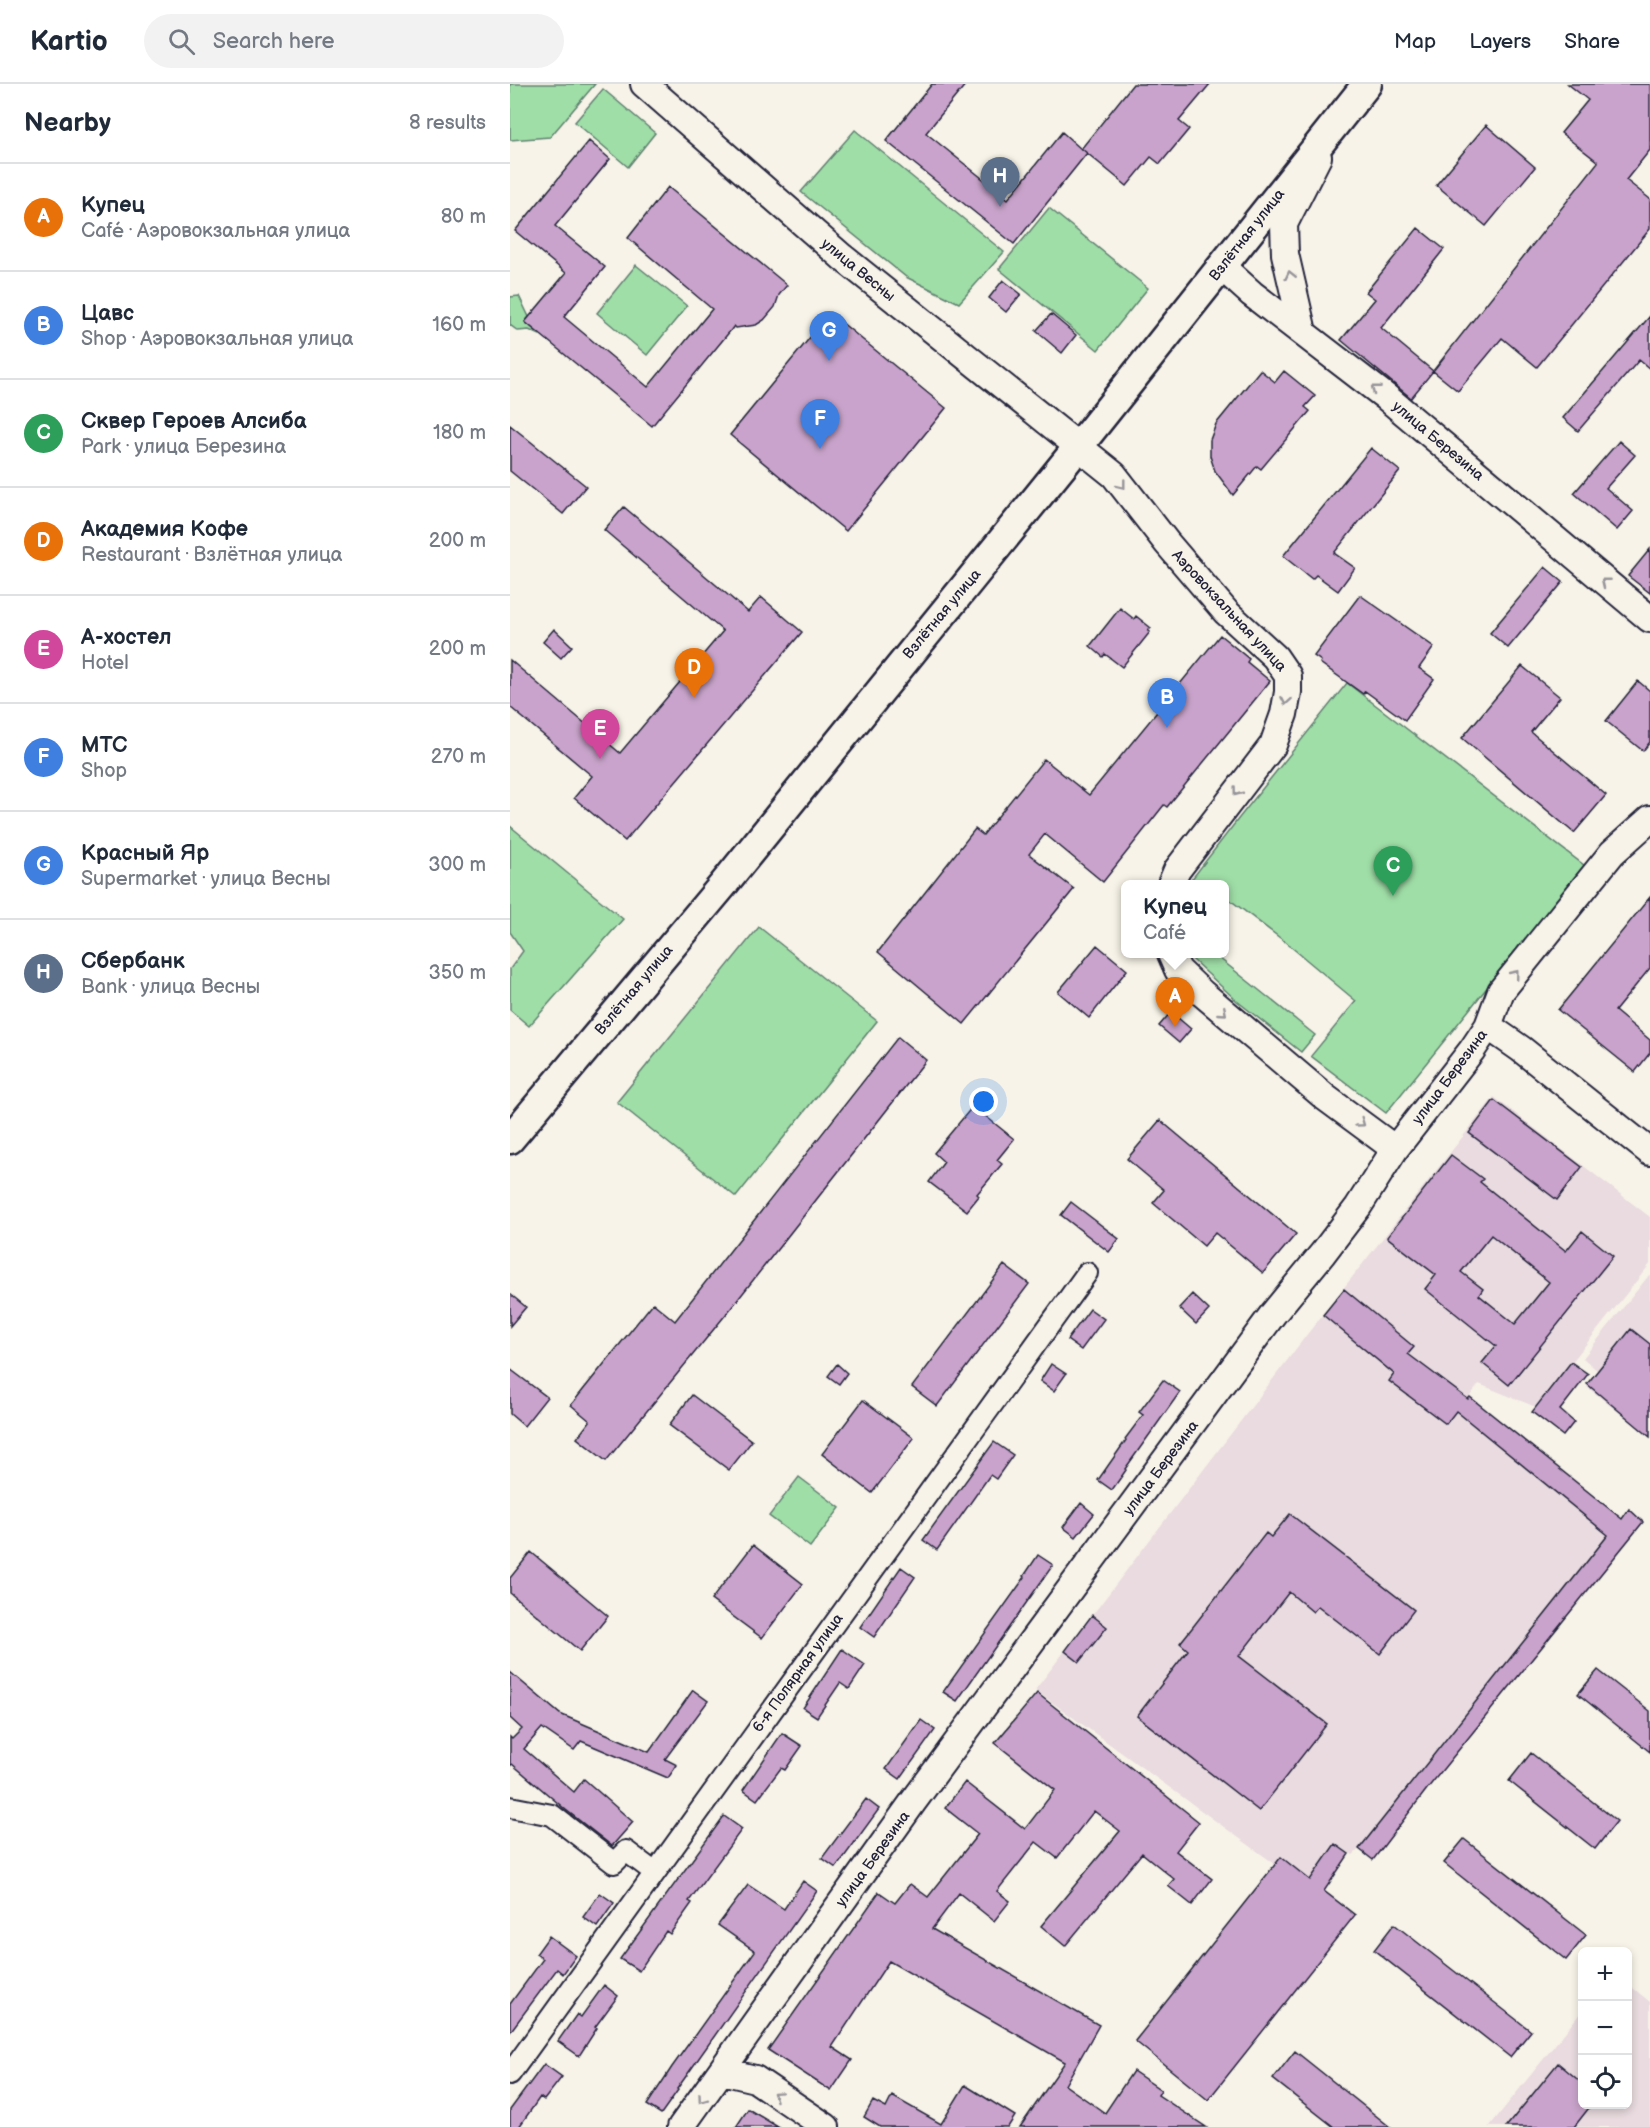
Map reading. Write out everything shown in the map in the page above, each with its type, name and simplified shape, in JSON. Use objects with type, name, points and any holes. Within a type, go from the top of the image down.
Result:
[{"type":"main road","name":"Взлётная улица","points":[[510,1139],[723,885],[1078,447],[1367,84]]},
{"type":"street","name":"улица Весны","points":[[644,84],[842,257],[1078,447]]},
{"type":"street","points":[[1303,332],[1285,254],[1284,224],[1333,127]]},
{"type":"street","name":"улица Березина","points":[[1222,267],[1252,294],[1386,397],[1650,619]]},
{"type":"street","name":"Аэровокзальная улица","points":[[1078,447],[1114,476],[1226,612],[1275,657],[1288,676],[1284,714],[1273,745],[1177,870],[1173,880]]},
{"type":"street","name":"улица Березина","points":[[681,2127],[900,1821],[1273,1314],[1351,1216],[1395,1149],[1488,1026],[1501,991],[1612,853],[1650,819]]},
{"type":"street","points":[[1174,958],[1178,970],[1202,993],[1326,1098],[1395,1149]]},
{"type":"street","points":[[1488,1026],[1521,1049],[1650,1152]]},
{"type":"street","name":"6-я Полярная улица","points":[[510,2074],[1087,1273]]},
{"type":"street","points":[[510,1807],[552,1815],[614,1863],[626,1851],[654,1872]]},
{"type":"street","points":[[722,2071],[754,2079],[826,2127]]},
{"type":"shaded area","points":[[1494,1097],[1650,1217],[1650,1264],[1536,1407],[1479,1384],[1458,1412],[1608,1535],[1359,1849],[1353,1855],[1335,1844],[1311,1880],[1281,1857],[1275,1864],[1035,1690],[1305,1337]]},
{"type":"shaded area","points":[[1650,1274],[1650,1437],[1587,1387],[1599,1372],[1583,1358]]},
{"type":"shaded area","points":[[1632,1987],[1650,2002],[1650,2127],[1489,2127],[1578,2016],[1578,2109],[1632,2109]]},
{"type":"green space","points":[[510,84],[595,84],[550,137],[510,140]]},
{"type":"green space","points":[[603,89],[655,133],[628,167],[575,122]]},
{"type":"green space","points":[[855,130],[1004,252],[959,303],[906,277],[801,192]]},
{"type":"green space","points":[[1049,208],[1148,288],[1098,350],[999,269]]},
{"type":"green space","points":[[636,265],[687,306],[647,355],[597,313]]},
{"type":"green space","points":[[519,296],[529,317],[525,322],[540,335],[529,330],[518,331],[510,325],[510,297]]},
{"type":"green space","points":[[1347,683],[1585,866],[1386,1113],[1311,1056],[1356,1001],[1229,899],[1229,880],[1191,880]]},
{"type":"green space","points":[[510,826],[623,919],[529,1026],[510,1010],[510,969],[523,951],[510,932]]},
{"type":"green space","points":[[759,927],[877,1021],[736,1197],[617,1102]]},
{"type":"green space","points":[[1192,958],[1219,958],[1315,1035],[1301,1052],[1237,1001]]},
{"type":"green space","points":[[799,1477],[840,1508],[810,1547],[769,1516]]},
{"type":"building","points":[[932,84],[966,84],[926,133],[1008,199],[1062,132],[1081,149],[1133,84],[1210,84],[1179,121],[1189,129],[1160,164],[1151,157],[1127,186],[1087,153],[1014,244],[886,141]]},
{"type":"building","points":[[1568,84],[1650,84],[1650,150],[1626,180],[1650,199],[1650,229],[1537,367],[1502,338],[1458,391],[1433,371],[1598,162],[1561,133],[1588,100]]},
{"type":"building","points":[[1486,125],[1535,167],[1486,226],[1436,185]]},
{"type":"building","points":[[589,141],[610,159],[555,226],[605,267],[564,317],[648,387],[712,309],[628,238],[668,187],[787,285],[779,295],[775,307],[764,320],[756,325],[736,328],[734,326],[652,426],[525,322],[566,273],[515,231]]},
{"type":"building","points":[[1418,228],[1444,249],[1381,328],[1433,371],[1411,398],[1341,340],[1375,299],[1366,292]]},
{"type":"building","points":[[1003,280],[1021,294],[1006,312],[989,298]]},
{"type":"building","points":[[830,313],[946,408],[846,531],[730,435]]},
{"type":"building","points":[[1051,314],[1076,335],[1062,353],[1036,331]]},
{"type":"building","points":[[1650,316],[1650,369],[1639,360],[1578,431],[1563,418]]},
{"type":"building","points":[[1260,370],[1275,382],[1284,371],[1315,396],[1305,407],[1310,411],[1261,469],[1257,466],[1233,495],[1215,471],[1210,456],[1210,440],[1216,424]]},
{"type":"building","points":[[510,425],[586,486],[563,514],[510,471]]},
{"type":"building","points":[[1619,441],[1635,455],[1606,488],[1633,511],[1617,530],[1574,493]]},
{"type":"building","points":[[1371,448],[1400,471],[1334,553],[1355,568],[1338,591],[1316,575],[1312,579],[1283,556]]},
{"type":"building","points":[[624,507],[748,612],[761,597],[802,632],[625,841],[574,798],[592,776],[510,707],[510,660],[620,753],[723,631],[604,530]]},
{"type":"building","points":[[1650,549],[1650,593],[1628,576]]},
{"type":"building","points":[[1545,567],[1563,582],[1508,648],[1490,633]]},
{"type":"building","points":[[1360,595],[1434,647],[1419,668],[1434,679],[1405,720],[1365,691],[1363,694],[1320,663],[1321,661],[1314,656]]},
{"type":"building","points":[[1120,608],[1134,619],[1136,616],[1151,628],[1122,667],[1105,654],[1103,657],[1090,646]]},
{"type":"building","points":[[554,629],[572,646],[561,658],[543,642]]},
{"type":"building","points":[[1220,635],[1249,659],[1247,662],[1270,681],[1167,807],[1164,805],[1103,882],[1045,834],[1029,854],[1074,889],[964,1024],[878,952],[975,829],[983,835],[1044,759],[1089,795]]},
{"type":"building","points":[[1522,666],[1560,697],[1531,732],[1606,795],[1574,833],[1462,738]]},
{"type":"building","points":[[1638,681],[1650,691],[1650,742],[1643,751],[1606,721]]},
{"type":"building","points":[[1650,897],[1650,968],[1615,1011],[1650,1040],[1650,1053],[1635,1072],[1558,1010]]},
{"type":"building","points":[[1097,945],[1127,970],[1089,1018],[1058,992]]},
{"type":"building","points":[[1171,1012],[1191,1029],[1179,1043],[1159,1026]]},
{"type":"building","points":[[898,1037],[926,1060],[732,1307],[606,1461],[577,1438],[590,1421],[571,1405],[653,1303],[675,1321]]},
{"type":"building","points":[[1494,1100],[1582,1167],[1557,1200],[1469,1133]]},
{"type":"building","points":[[973,1106],[1014,1139],[997,1160],[1002,1164],[977,1194],[979,1196],[967,1211],[929,1182],[944,1162],[934,1153]]},
{"type":"building","points":[[1160,1120],[1296,1234],[1263,1273],[1215,1233],[1204,1246],[1153,1203],[1164,1190],[1127,1159]]},
{"type":"building","points":[[1451,1155],[1483,1179],[1480,1182],[1566,1251],[1582,1231],[1613,1256],[1509,1385],[1482,1363],[1496,1346],[1425,1289],[1436,1275],[1387,1237]],"holes":[[[1491,1235],[1549,1282],[1515,1324],[1479,1295],[1483,1289],[1461,1272]]]},
{"type":"building","points":[[1071,1202],[1119,1239],[1109,1252],[1061,1215]]},
{"type":"building","points":[[1004,1265],[1029,1284],[937,1406],[912,1387]]},
{"type":"building","points":[[1344,1289],[1414,1347],[1408,1354],[1468,1399],[1470,1397],[1622,1519],[1629,1509],[1643,1522],[1427,1789],[1373,1860],[1359,1849],[1608,1535],[1456,1411],[1446,1424],[1389,1381],[1394,1374],[1323,1315]]},
{"type":"building","points":[[510,1294],[526,1307],[510,1326]]},
{"type":"building","points":[[1192,1294],[1209,1310],[1196,1324],[1179,1308]]},
{"type":"building","points":[[1090,1309],[1104,1319],[1081,1350],[1067,1340]]},
{"type":"building","points":[[1631,1329],[1650,1344],[1650,1437],[1587,1384]]},
{"type":"building","points":[[1571,1362],[1588,1374],[1560,1410],[1574,1422],[1563,1436],[1532,1412]]},
{"type":"building","points":[[837,1364],[847,1373],[839,1384],[828,1376]]},
{"type":"building","points":[[1051,1364],[1066,1374],[1054,1391],[1040,1381]]},
{"type":"building","points":[[510,1369],[547,1397],[524,1426],[510,1414]]},
{"type":"building","points":[[1163,1380],[1180,1392],[1112,1490],[1098,1480],[1143,1415],[1139,1412]]},
{"type":"building","points":[[692,1395],[752,1441],[729,1470],[669,1425]]},
{"type":"building","points":[[863,1400],[914,1438],[872,1493],[822,1454]]},
{"type":"building","points":[[994,1442],[1013,1455],[996,1479],[990,1475],[937,1550],[923,1540]]},
{"type":"building","points":[[1081,1503],[1094,1514],[1076,1537],[1063,1527]]},
{"type":"building","points":[[1290,1514],[1414,1610],[1380,1654],[1318,1606],[1313,1612],[1289,1592],[1239,1656],[1327,1724],[1259,1811],[1137,1716],[1188,1650],[1180,1643],[1266,1533],[1271,1537]]},
{"type":"building","points":[[753,1545],[803,1584],[762,1638],[711,1600]]},
{"type":"building","points":[[531,1552],[608,1616],[580,1651],[510,1593],[510,1578]]},
{"type":"building","points":[[1038,1555],[1053,1565],[957,1701],[943,1692],[1025,1577]]},
{"type":"building","points":[[901,1567],[915,1577],[874,1637],[860,1627]]},
{"type":"building","points":[[1092,1615],[1107,1627],[1079,1662],[1065,1651]]},
{"type":"building","points":[[842,1649],[865,1665],[849,1689],[840,1683],[817,1717],[803,1708]]},
{"type":"building","points":[[1598,1670],[1650,1711],[1650,1752],[1578,1694]]},
{"type":"building","points":[[510,1672],[560,1714],[649,1752],[693,1690],[708,1701],[665,1759],[677,1765],[668,1778],[581,1741],[574,1750],[542,1728],[524,1749],[574,1792],[584,1779],[633,1822],[612,1846],[512,1764],[510,1766],[510,1737],[512,1739],[522,1729],[510,1718]]},
{"type":"building","points":[[1037,1693],[1199,1822],[1176,1851],[1212,1879],[1192,1905],[1168,1886],[1174,1879],[1142,1853],[1065,1946],[1041,1926],[1120,1831],[1094,1811],[1057,1858],[1036,1842],[997,1891],[1010,1901],[994,1921],[959,1893],[932,1929],[1099,2025],[1065,2085],[1105,2113],[1133,2071],[1161,2090],[1158,2095],[1206,2127],[1020,2127],[1065,2062],[889,1961],[832,2047],[852,2060],[831,2091],[768,2050],[879,1892],[895,1903],[910,1884],[928,1897],[978,1834],[945,1808],[965,1782],[1025,1829],[1055,1790],[995,1743]]},
{"type":"building","points":[[921,1720],[935,1730],[900,1779],[886,1769]]},
{"type":"building","points":[[782,1733],[802,1746],[785,1770],[781,1768],[757,1800],[743,1790]]},
{"type":"building","points":[[1531,1753],[1617,1821],[1595,1849],[1509,1781]]},
{"type":"building","points":[[866,1799],[879,1809],[836,1868],[822,1858]]},
{"type":"building","points":[[724,1816],[742,1829],[689,1901],[692,1903],[670,1934],[666,1931],[639,1971],[620,1959]]},
{"type":"building","points":[[1464,1839],[1586,1935],[1566,1960],[1444,1863]]},
{"type":"building","points":[[1335,1844],[1349,1854],[1324,1891],[1355,1915],[1208,2100],[1135,2041],[1281,1857],[1310,1880]]},
{"type":"building","points":[[803,1881],[817,1891],[661,2114],[647,2105],[755,1951],[718,1925],[748,1885],[784,1909]]},
{"type":"building","points":[[600,1893],[614,1903],[597,1927],[583,1917]]},
{"type":"building","points":[[1394,1924],[1531,2031],[1510,2057],[1374,1950]]},
{"type":"building","points":[[549,1936],[576,1956],[563,1974],[557,1969],[510,2032],[510,2004],[543,1959],[536,1954]]},
{"type":"building","points":[[604,1985],[618,1996],[595,2027],[597,2028],[579,2056],[558,2041],[577,2014],[581,2017]]},
{"type":"building","points":[[1295,2051],[1390,2127],[1334,2127],[1273,2079]]},
{"type":"building","points":[[1558,2063],[1578,2080],[1578,2109],[1588,2109],[1574,2127],[1506,2127]]},
{"type":"building","points":[[544,2064],[562,2077],[544,2100],[540,2097],[519,2127],[510,2127],[510,2110]]},
{"type":"building","points":[[965,2085],[1015,2116],[1008,2127],[880,2127],[864,2117],[873,2101],[886,2108],[892,2096],[941,2124]]},
{"type":"building","points":[[748,2109],[778,2127],[736,2127]]},
{"type":"place","name":"Сбербанк","points":[[1000,207]]},
{"type":"place","name":"Красный Яр","points":[[829,361]]},
{"type":"place","name":"МТС","points":[[820,449]]},
{"type":"place","name":"Академия Кофе","points":[[694,698]]},
{"type":"place","name":"Цавс","points":[[1167,728]]},
{"type":"place","name":"А-хостел","points":[[600,759]]},
{"type":"place","name":"Сквер Героев Алсиба","points":[[1393,896]]},
{"type":"place","name":"Купец","points":[[1175,1027]]}]
